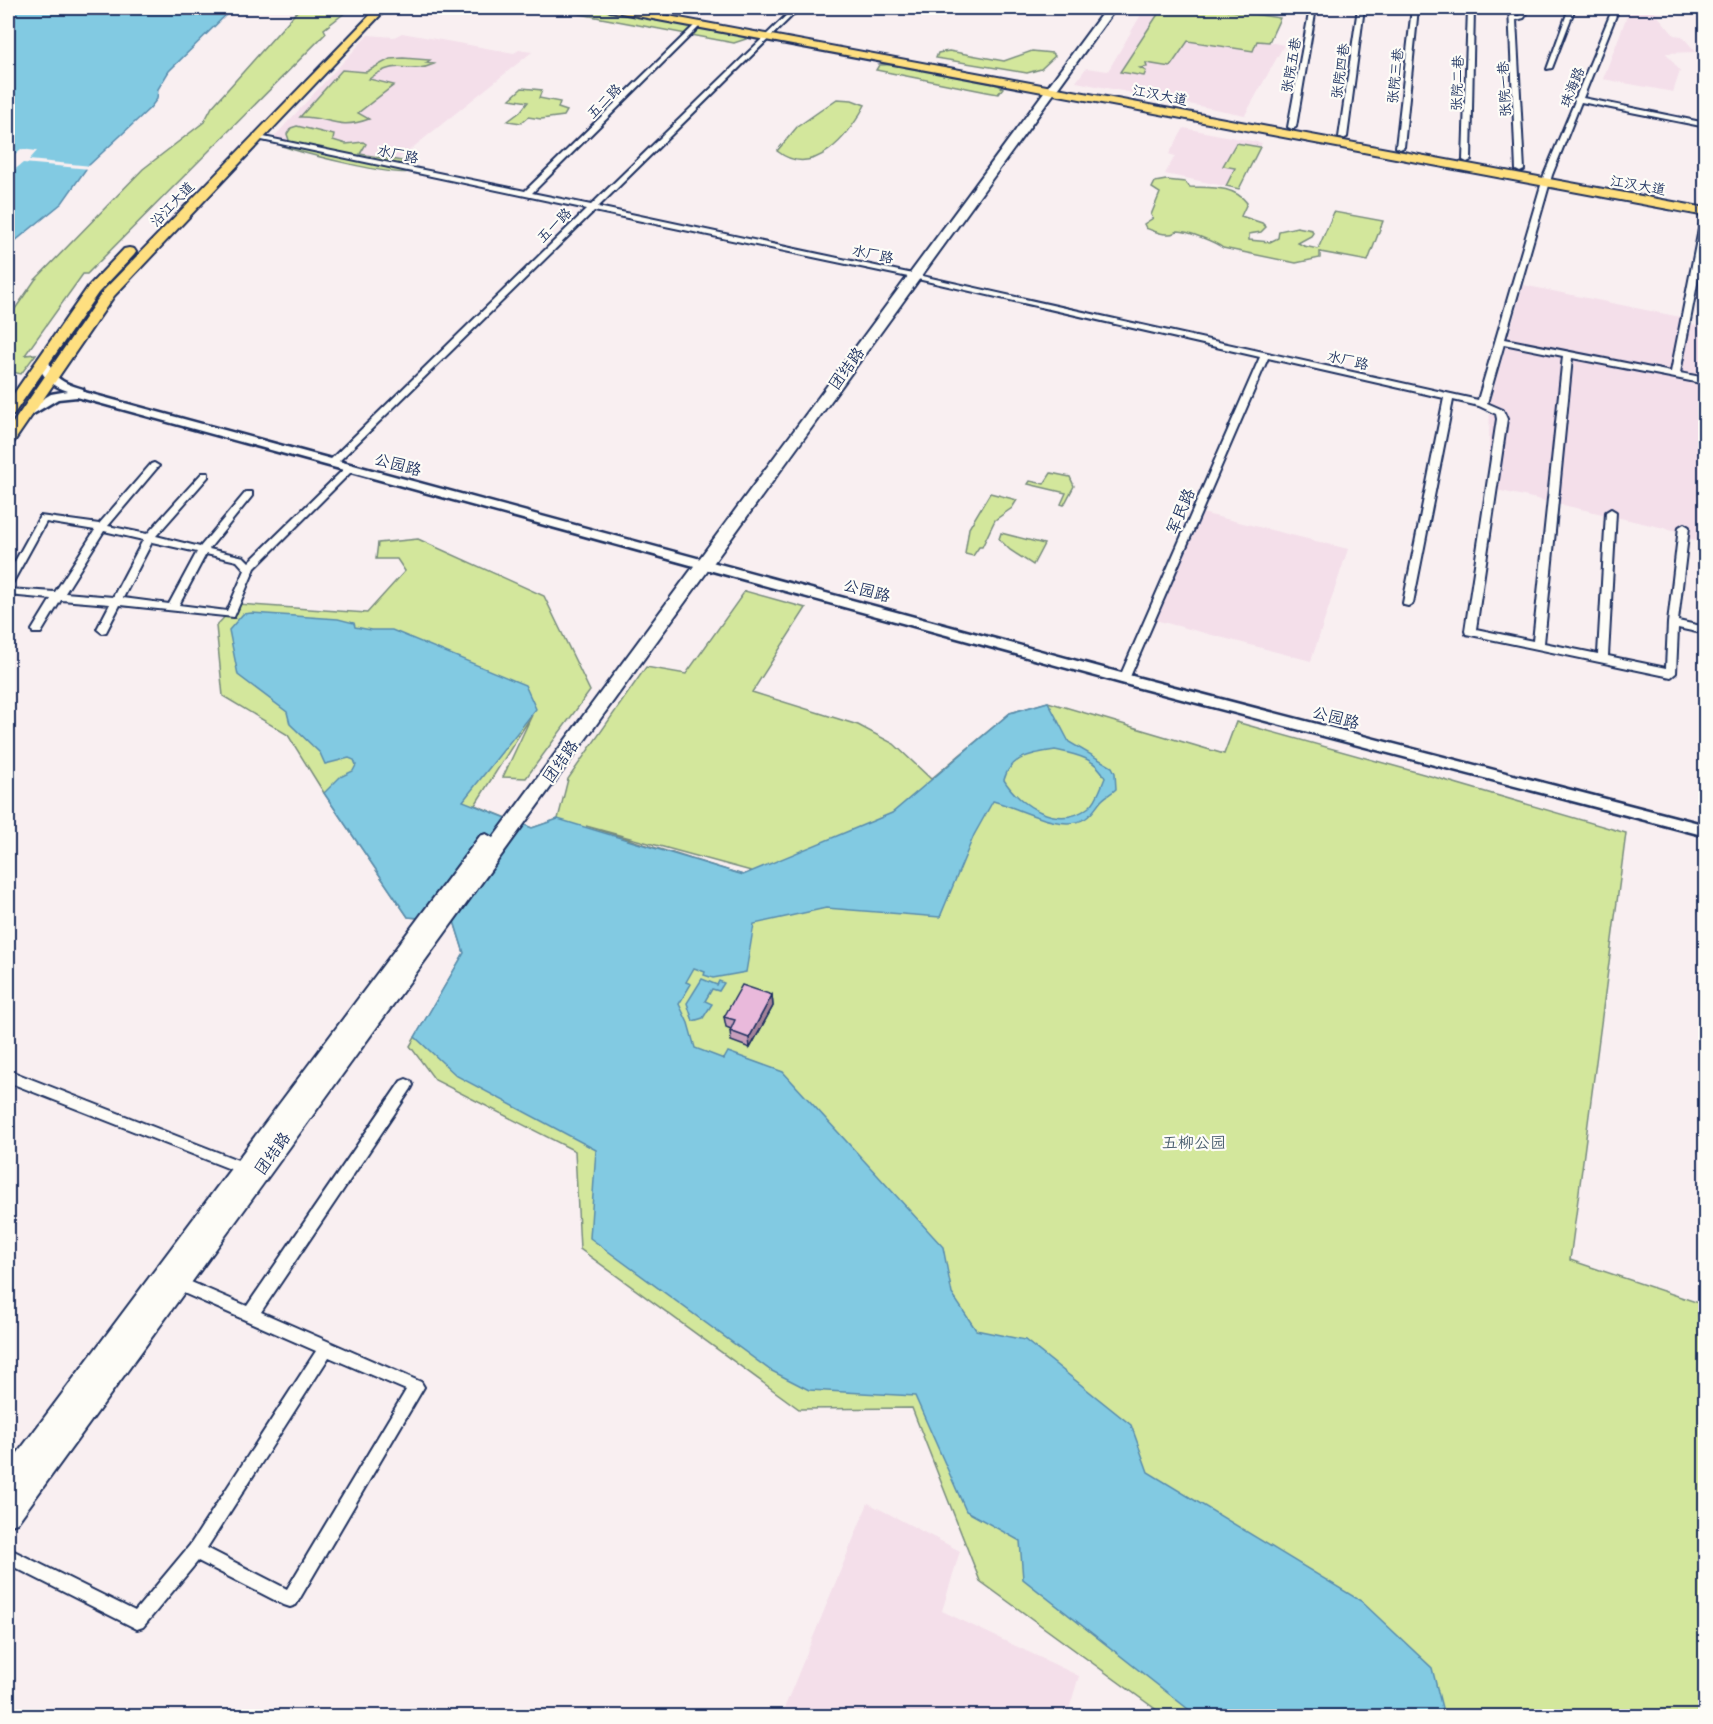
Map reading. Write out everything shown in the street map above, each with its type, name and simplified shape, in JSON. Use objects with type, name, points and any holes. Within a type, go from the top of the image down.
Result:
[{"type":"main road","name":"沿江大道","points":[[176,204],[367,8]]},
{"type":"main road","name":"沿江大道","points":[[8,440],[109,293],[382,8]]},
{"type":"main road","name":"江汉大道","points":[[610,8],[771,34]]},
{"type":"main road","name":"江汉大道","points":[[650,8],[771,34],[1686,205],[1706,213]]},
{"type":"main road","name":"团结路","points":[[1049,86],[1102,8]]},
{"type":"main road","name":"团结路","points":[[8,1514],[177,1283],[407,958],[908,275],[1049,86],[1111,8]]},
{"type":"main road","name":"江汉大道","points":[[1049,86],[1292,127],[1518,170],[1546,178]]},
{"type":"main road","name":"江汉大道","points":[[1686,205],[1706,204]]},
{"type":"main road","name":"沿江大道","points":[[8,412],[93,290],[142,238]]},
{"type":"main road","name":"团结路","points":[[8,1485],[243,1168],[407,958]]},
{"type":"street","name":"五一路","points":[[334,461],[797,8]]},
{"type":"street","name":"张院五巷","points":[[1292,127],[1313,8]]},
{"type":"street","name":"张院四巷","points":[[1343,137],[1361,8]]},
{"type":"street","name":"张院三巷","points":[[1400,147],[1415,8]]},
{"type":"street","name":"张院二巷","points":[[1465,160],[1470,8]]},
{"type":"street","name":"张院一巷","points":[[1511,8],[1518,170]]},
{"type":"street","name":"张院一巷","points":[[1511,8],[1518,170]]},
{"type":"street","points":[[1513,19],[1522,17],[1527,8]]},
{"type":"street","points":[[1549,68],[1572,8]]},
{"type":"street","name":"珠海路","points":[[1482,404],[1546,178],[1615,8]]},
{"type":"street","name":"五二路","points":[[526,195],[699,24]]},
{"type":"street","points":[[1578,100],[1706,125]]},
{"type":"street","name":"水厂路","points":[[257,137],[908,275],[1482,404]]},
{"type":"street","points":[[1675,375],[1706,213]]},
{"type":"street","points":[[1500,341],[1706,381]]},
{"type":"street","points":[[1538,645],[1568,354]]},
{"type":"street","name":"军民路","points":[[1125,677],[1265,355]]},
{"type":"street","points":[[44,360],[44,366],[51,378],[73,389],[700,560]]},
{"type":"street","name":"公园路","points":[[24,416],[55,396],[77,394],[334,461],[350,468],[1706,831]]},
{"type":"street","points":[[1408,603],[1449,396]]},
{"type":"street","points":[[1482,404],[1500,412],[1502,419],[1470,630],[1671,673],[1673,623],[1683,527]]},
{"type":"street","points":[[37,630],[101,528],[154,466]]},
{"type":"street","points":[[249,568],[350,468]]},
{"type":"street","points":[[102,629],[149,538],[205,475]]},
{"type":"street","points":[[173,607],[203,550],[249,494]]},
{"type":"street","points":[[1603,658],[1611,512]]},
{"type":"street","points":[[8,582],[43,518],[101,528],[240,559],[251,569],[230,615],[118,601],[8,592]]},
{"type":"street","points":[[1673,623],[1706,631]]},
{"type":"street","points":[[1125,677],[1706,824]]},
{"type":"street","points":[[8,1076],[243,1168]]},
{"type":"street","points":[[250,1315],[406,1085]]},
{"type":"street","points":[[177,1283],[417,1387],[290,1599],[196,1551]]},
{"type":"street","points":[[8,1556],[136,1622],[196,1551],[326,1348]]},
{"type":"shaded area","points":[[1145,8],[1210,8],[1280,18],[1269,42],[1284,45],[1245,115],[1076,82],[1086,68],[1108,71]]},
{"type":"shaded area","points":[[1630,8],[1651,8],[1674,35],[1682,36],[1696,52],[1666,53],[1680,71],[1673,92],[1603,79]]},
{"type":"shaded area","points":[[402,33],[514,53],[519,50],[532,52],[391,165],[273,138],[368,35],[394,37]]},
{"type":"shaded area","points":[[1184,128],[1262,143],[1239,189],[1165,174],[1175,156],[1169,154]]},
{"type":"shaded area","points":[[1523,285],[1690,319],[1690,324],[1705,327],[1705,542],[1686,538],[1686,533],[1488,488],[1490,401]]},
{"type":"shaded area","points":[[1202,513],[1348,549],[1311,661],[1155,620]]},
{"type":"shaded area","points":[[868,1503],[960,1551],[942,1611],[1079,1676],[1067,1716],[781,1716]]},
{"type":"green space","points":[[300,8],[351,8],[324,29],[326,33],[87,274],[83,274],[25,355],[36,354],[21,374],[8,371],[8,319],[35,280],[143,169],[204,122],[212,107]]},
{"type":"green space","points":[[548,8],[594,8],[742,36],[746,39],[734,43]]},
{"type":"green space","points":[[1162,8],[1210,8],[1280,18],[1269,42],[1257,41],[1253,51],[1188,41],[1170,67],[1146,63],[1147,67],[1140,68],[1146,71],[1144,76],[1120,72]]},
{"type":"green space","points":[[949,51],[1004,61],[1032,51],[1052,53],[1055,56],[1041,69],[1027,73],[936,58],[938,53]]},
{"type":"green space","points":[[390,59],[430,60],[426,63],[434,64],[417,68],[396,67],[380,72],[369,79],[394,85],[358,113],[369,119],[349,124],[300,117],[342,70],[366,72]]},
{"type":"green space","points":[[879,65],[924,68],[1003,88],[998,94],[987,92],[876,70]]},
{"type":"green space","points":[[522,88],[542,90],[539,98],[560,102],[558,108],[567,111],[564,116],[541,119],[528,117],[521,123],[508,121],[528,102],[510,99]]},
{"type":"green space","points":[[837,99],[852,100],[865,105],[850,129],[829,150],[817,157],[804,160],[791,159],[777,151],[797,127]]},
{"type":"green space","points":[[297,126],[334,135],[333,140],[346,144],[363,142],[366,144],[360,154],[402,161],[408,172],[384,171],[282,146],[289,140],[287,134],[291,128]]},
{"type":"green space","points":[[1236,143],[1260,147],[1239,189],[1226,186],[1235,168],[1223,166]]},
{"type":"green space","points":[[1166,180],[1185,182],[1190,187],[1228,190],[1241,197],[1247,203],[1241,216],[1262,223],[1266,227],[1261,232],[1249,234],[1249,240],[1270,242],[1278,238],[1279,231],[1297,227],[1312,230],[1313,233],[1298,243],[1318,249],[1334,212],[1383,221],[1368,261],[1320,252],[1320,258],[1296,263],[1223,248],[1182,231],[1163,234],[1146,228],[1144,224],[1153,218],[1151,215],[1160,193],[1152,188],[1155,182]]},
{"type":"green space","points":[[1051,473],[1070,477],[1074,486],[1064,505],[1061,504],[1066,493],[1028,484],[1030,481],[1044,484]]},
{"type":"green space","points":[[990,493],[1017,500],[1012,508],[995,520],[982,547],[979,547],[973,556],[965,554],[969,528]]},
{"type":"green space","points":[[1001,533],[1044,544],[1033,565],[1010,550],[999,539]]},
{"type":"green space","name":"五柳公园","points":[[418,539],[544,596],[590,691],[526,778],[503,777],[532,715],[475,805],[532,828],[558,819],[568,779],[646,667],[686,674],[745,591],[806,608],[752,692],[858,725],[894,744],[931,779],[1010,713],[1048,702],[1224,754],[1236,722],[1626,833],[1570,1260],[1705,1305],[1705,1716],[1165,1716],[980,1581],[912,1408],[799,1409],[580,1249],[575,1151],[435,1080],[410,1046],[464,953],[454,921],[408,917],[324,793],[288,735],[223,696],[216,626],[237,604],[367,613],[405,571],[397,559],[376,559],[378,543]],"holes":[[[586,826],[752,871],[743,875]]]},
{"type":"water","points":[[8,8],[233,8],[169,71],[158,89],[157,99],[150,108],[88,166],[62,203],[15,241],[8,244]]},
{"type":"water","points":[[243,614],[338,619],[354,623],[355,627],[392,630],[525,685],[536,709],[463,801],[532,828],[558,819],[743,875],[892,813],[1010,713],[1048,702],[1069,742],[1112,767],[1115,773],[1116,789],[1103,799],[1091,814],[1076,822],[1065,823],[1040,818],[993,801],[974,835],[940,917],[826,908],[754,924],[746,972],[713,978],[694,968],[686,982],[691,984],[679,1004],[688,1023],[695,1048],[724,1059],[728,1052],[783,1072],[943,1247],[952,1294],[976,1330],[1025,1340],[1131,1425],[1148,1472],[1361,1601],[1432,1668],[1444,1716],[1197,1716],[1023,1579],[1020,1541],[966,1511],[915,1396],[809,1390],[770,1370],[590,1238],[596,1150],[457,1076],[415,1037],[464,953],[454,921],[408,917],[324,793],[340,777],[353,771],[356,765],[354,760],[349,758],[325,764],[320,753],[290,724],[287,712],[238,675],[229,630]],"holes":[[[1055,750],[1091,761],[1105,778],[1089,807],[1077,814],[1065,817],[1053,816],[1030,806],[1020,799],[1004,780],[1007,772],[1017,761],[1024,757]]]},
{"type":"water","points":[[702,979],[717,985],[719,981],[724,983],[719,991],[712,989],[705,1001],[712,1004],[703,1018],[693,1021],[687,1003]]},
{"type":"pier","points":[[21,149],[37,151],[29,160],[92,166],[90,169],[23,163],[8,175],[8,160]]},
{"type":"building","points":[[742,985],[772,995],[749,1038],[730,1031],[735,1020],[724,1017]]}]
